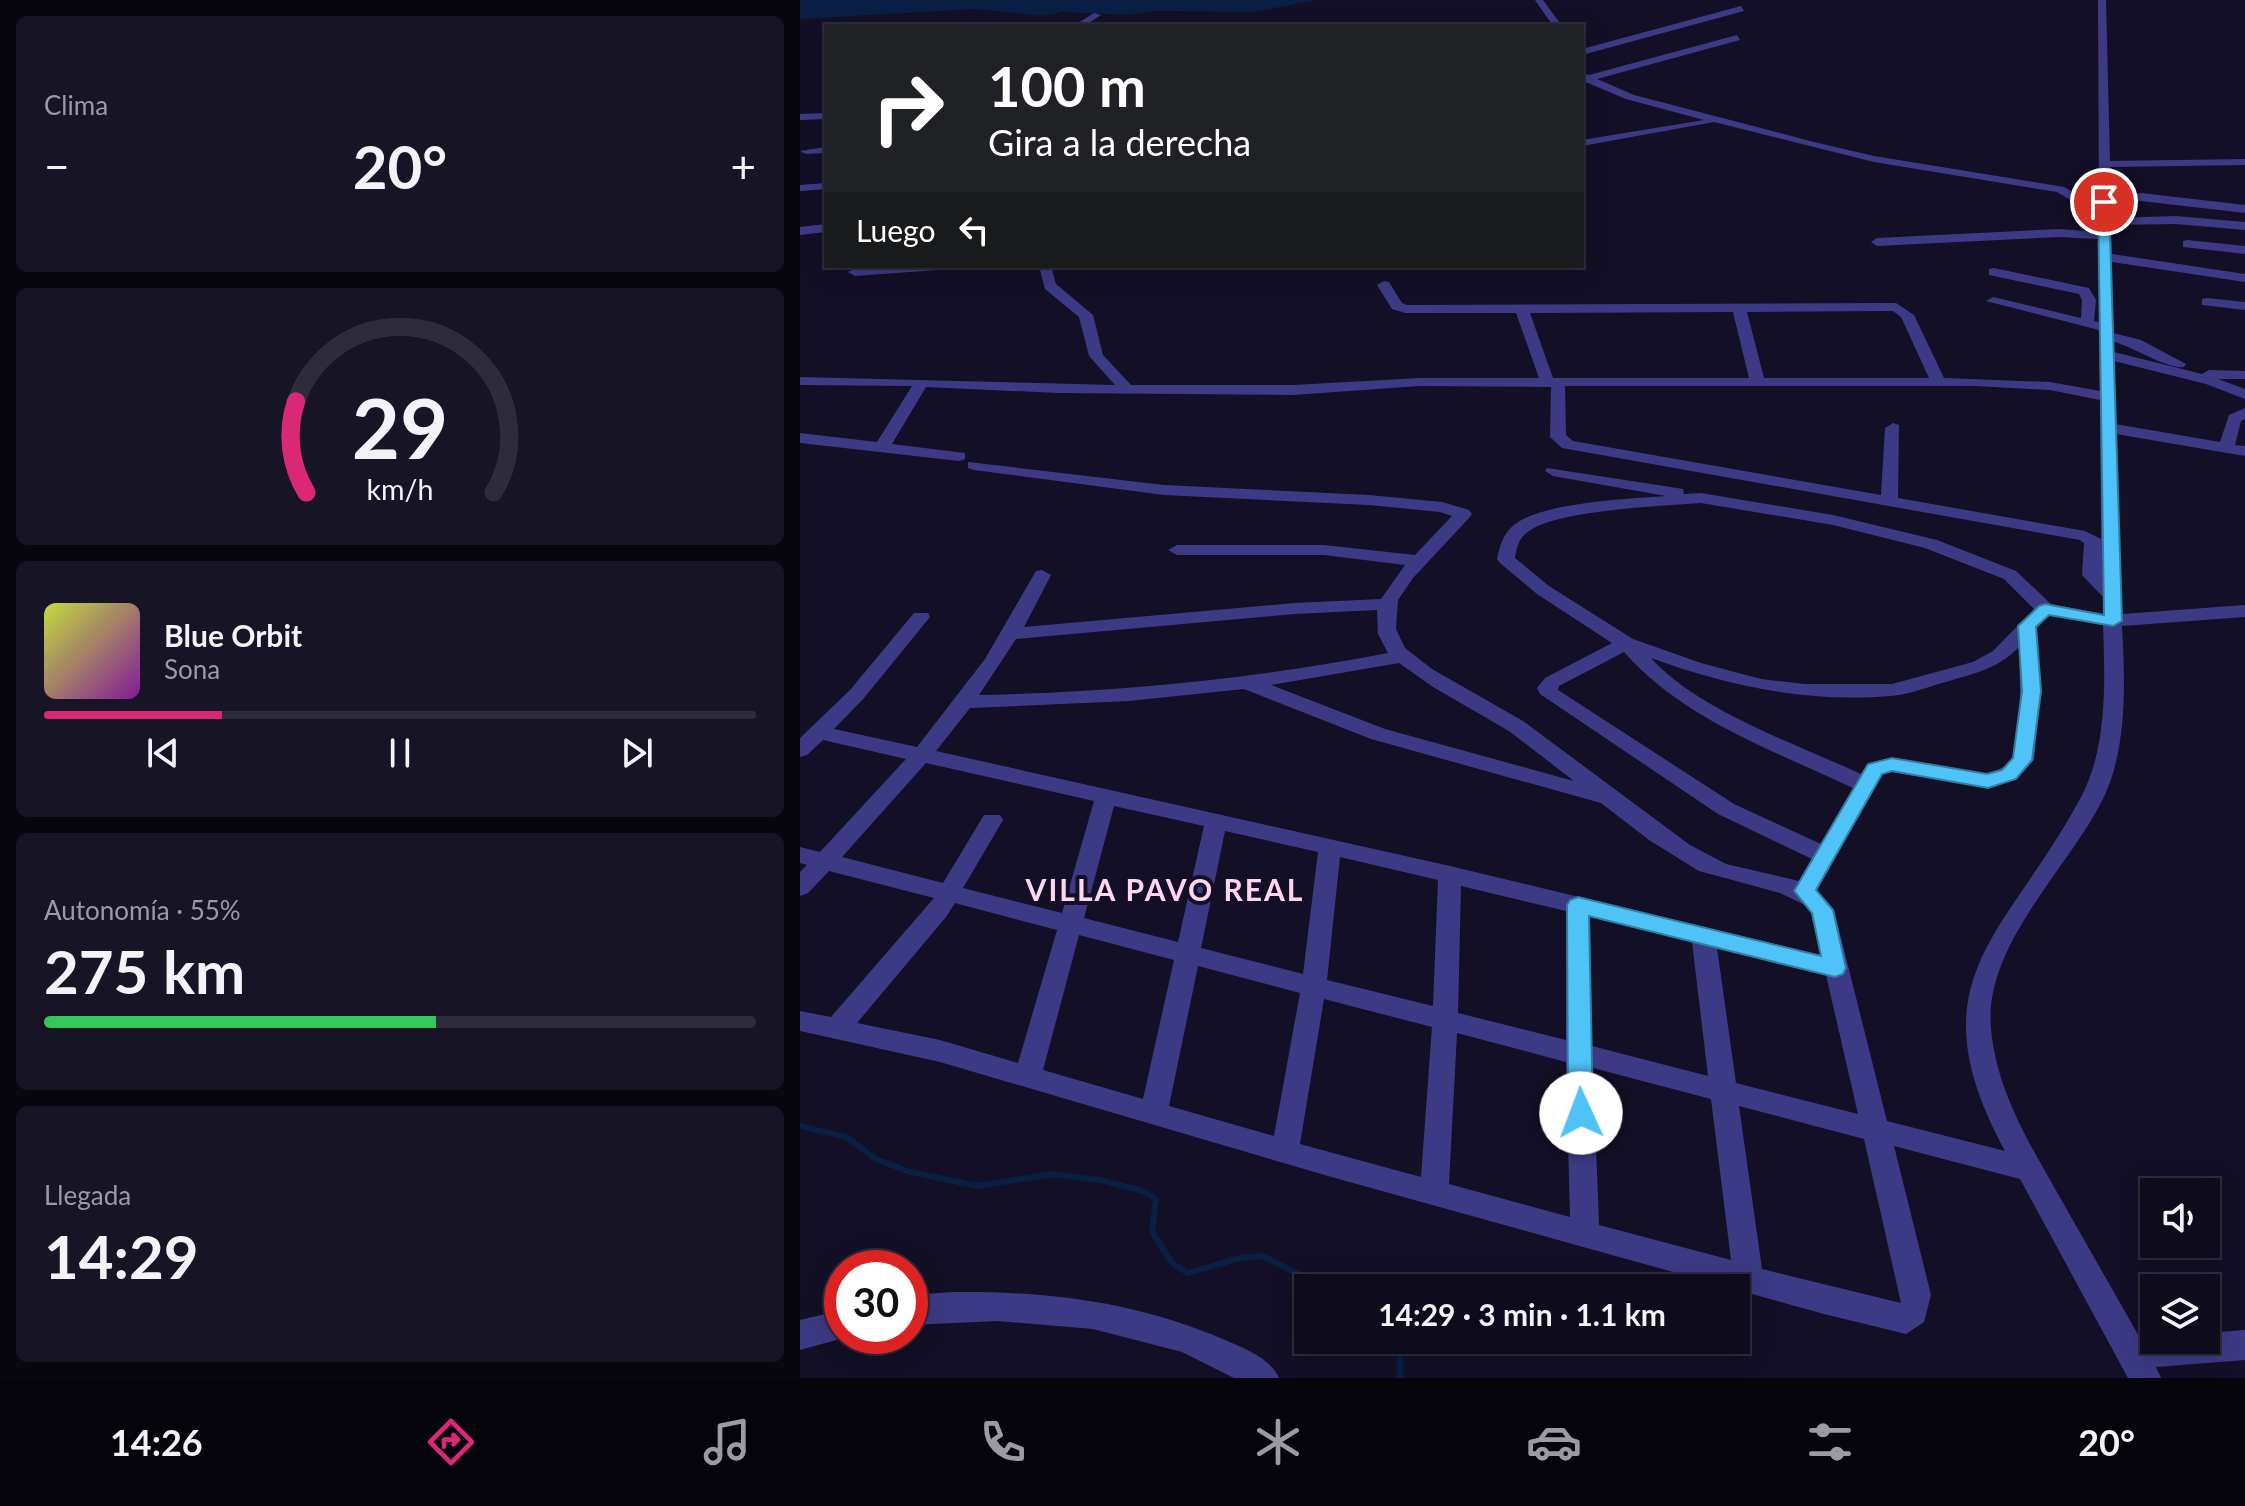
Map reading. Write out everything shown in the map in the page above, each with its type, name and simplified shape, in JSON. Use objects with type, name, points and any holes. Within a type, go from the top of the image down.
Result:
[{"type":"street","points":[[1539,0],[1557,24]]},
{"type":"street","points":[[2102,0],[2103,342],[2108,397],[2115,675],[2111,724],[2098,784],[2062,849],[2001,941],[1980,991],[1978,1028],[1983,1067],[1998,1109],[2138,1366],[2245,1345]]},
{"type":"street","points":[[1584,51],[1741,9]]},
{"type":"street","points":[[1081,24],[1097,15]]},
{"type":"street","points":[[1584,78],[1737,38]]},
{"type":"street","points":[[1584,78],[1630,97],[1874,159],[2060,189],[2104,226],[2245,278]]},
{"type":"street","points":[[800,117],[824,116]]},
{"type":"street","points":[[1584,143],[1717,121]]},
{"type":"street","points":[[806,151],[824,150]]},
{"type":"street","points":[[2104,164],[2245,162]]},
{"type":"street","points":[[800,188],[824,186]]},
{"type":"street","points":[[2104,226],[2141,197],[2245,209]]},
{"type":"street","points":[[1877,242],[2059,233],[2176,220],[2245,226]]},
{"type":"street","points":[[800,231],[824,228]]},
{"type":"street","points":[[2187,244],[2245,250]]},
{"type":"street","points":[[855,272],[910,268]]},
{"type":"street","points":[[1046,268],[1050,286],[1086,315],[1096,356],[1127,389]]},
{"type":"street","points":[[1994,272],[2084,291],[2103,342],[2128,365],[2245,375]]},
{"type":"street","points":[[1384,285],[1397,306],[1405,309],[1900,308],[1939,382]]},
{"type":"street","points":[[1993,301],[2103,342],[2136,343],[2203,373],[2218,383]]},
{"type":"street","points":[[2207,302],[2245,306]]},
{"type":"street","points":[[1739,307],[1758,383]]},
{"type":"street","points":[[1521,308],[1553,383],[1558,437],[1568,445],[2090,538],[2094,546],[2091,575],[2112,596]]},
{"type":"street","points":[[2153,366],[2218,383],[2245,394]]},
{"type":"street","points":[[800,381],[922,382],[991,387],[1293,390],[1388,382],[1939,382],[2050,386],[2108,397]]},
{"type":"street","points":[[881,448],[922,382]]},
{"type":"street","points":[[2226,449],[2234,418],[2245,413]]},
{"type":"street","points":[[1889,500],[1893,428]]},
{"type":"street","points":[[2109,428],[2245,451]]},
{"type":"street","points":[[800,438],[1164,490],[1369,500],[1460,511],[1462,516],[1420,561],[1385,611],[1388,637],[1403,656],[1518,727],[1611,798],[1708,865],[1731,874],[1805,891],[1822,910],[1916,1295],[1913,1315],[1906,1319],[1896,1318],[1750,1280]]},
{"type":"street","points":[[2226,449],[2245,464]]},
{"type":"street","points":[[1553,471],[1819,517],[1931,544],[2010,575],[2045,609],[2113,621],[2185,613],[2245,611]]},
{"type":"street","points":[[1701,498],[1598,507],[1550,517],[1524,526],[1509,541],[1506,559],[1543,590],[1626,643],[1694,667],[1761,685],[1857,692],[1892,690],[1980,666],[2000,655],[2045,609]]},
{"type":"street","points":[[1177,550],[1324,550],[1420,561]]},
{"type":"street","points":[[800,887],[812,858],[924,755],[1014,633],[1042,575]]},
{"type":"street","points":[[1014,633],[1128,626],[1323,606],[1388,604]]},
{"type":"street","points":[[800,750],[857,694],[921,617]]},
{"type":"street","points":[[1805,891],[1875,769],[1881,765],[1988,781],[2009,774],[2023,760],[2031,691],[2027,626]]},
{"type":"street","points":[[1626,643],[1655,675],[1698,706],[1866,785]]},
{"type":"street","points":[[1626,643],[1552,682],[1547,688],[1550,694],[1726,809],[1827,856]]},
{"type":"street","points":[[964,702],[1077,698],[1242,681],[1403,656]]},
{"type":"street","points":[[1242,681],[1378,734],[1611,798]]},
{"type":"street","points":[[819,732],[1450,874],[1835,968]]},
{"type":"street","points":[[1028,1075],[1068,923],[1106,797]]},
{"type":"street","points":[[837,1028],[951,893],[992,820]]},
{"type":"street","points":[[1154,1112],[1216,822]]},
{"type":"street","points":[[1285,1151],[1314,985],[1330,847]]},
{"type":"street","points":[[812,858],[2029,1169]]},
{"type":"street","points":[[1434,1193],[1450,874]]},
{"type":"street","points":[[1578,905],[1585,1234]]},
{"type":"street","points":[[1703,936],[1747,1274]]},
{"type":"street","points":[[800,1021],[940,1051],[1285,1151],[1730,1274]]},
{"type":"street","points":[[928,1309],[1001,1306],[1062,1312],[1151,1327],[1220,1352],[1263,1378]]},
{"type":"street","points":[[800,1335],[824,1329]]},
{"type":"water","points":[[800,0],[1316,0],[1255,12],[1153,11],[1128,15],[1063,12],[1041,16],[977,9],[800,19]]},
{"type":"waterway","points":[[800,1126],[846,1137],[876,1159],[910,1172],[978,1186],[1052,1174],[1100,1180],[1143,1191],[1156,1199],[1152,1232],[1173,1264],[1188,1273],[1240,1258],[1263,1256],[1298,1274]]},
{"type":"waterway","points":[[1400,1354],[1400,1378]]},
{"type":"district","name":"VILLA PAVO REAL","points":[[1165,889]]},
{"type":"route","points":[[1581,1113],[1578,905],[1835,968],[1822,910],[1805,891],[1875,769],[1881,765],[1892,765],[1988,781],[2009,774],[2023,760],[2031,691],[2027,626],[2045,609],[2113,621],[2104,202]]}]
